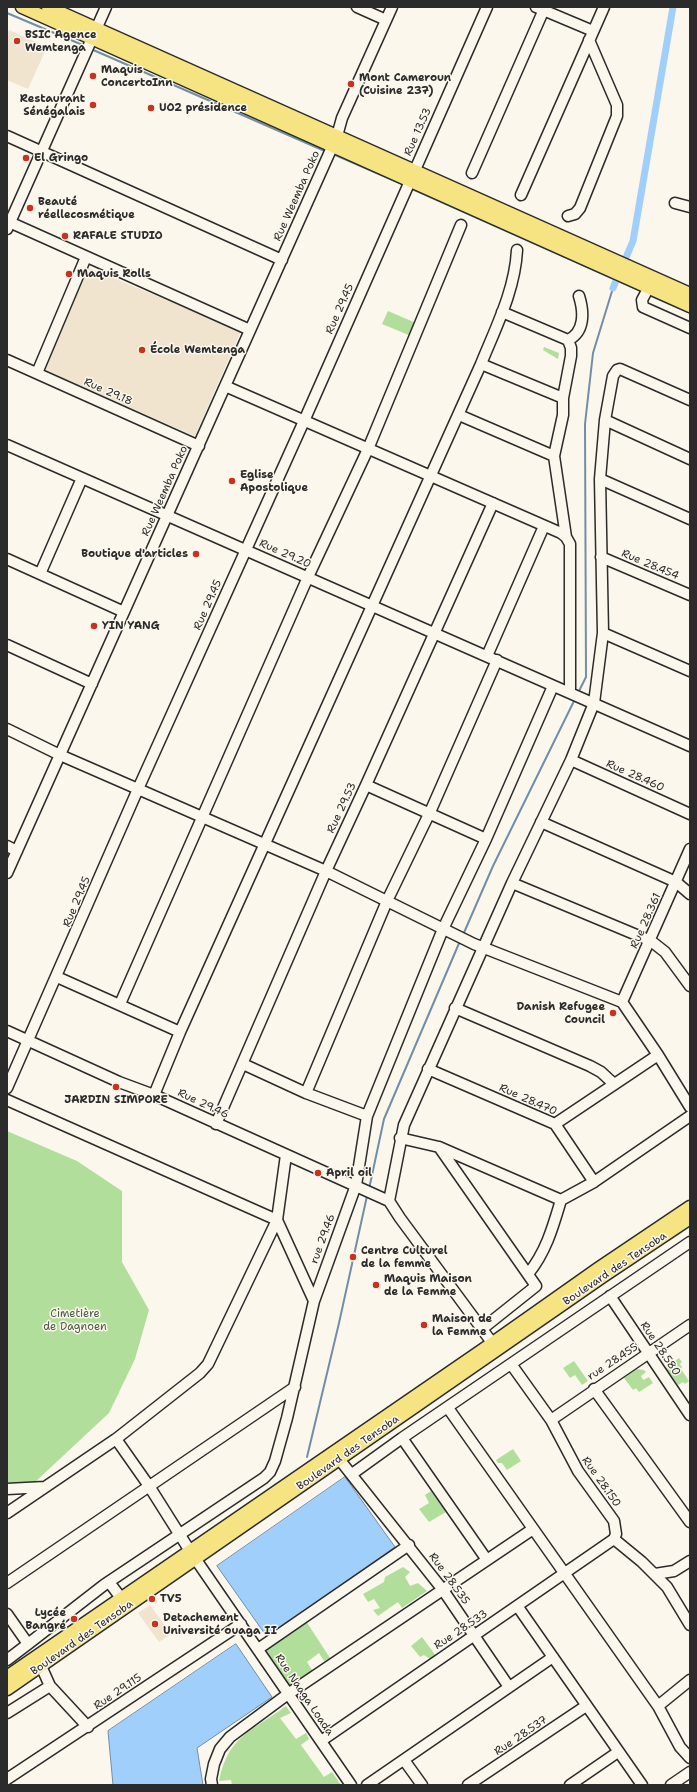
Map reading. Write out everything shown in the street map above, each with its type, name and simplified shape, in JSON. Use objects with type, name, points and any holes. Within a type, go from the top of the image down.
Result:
[{"type":"main road","points":[[22,7],[95,33]]},
{"type":"main road","points":[[48,7],[95,33],[332,140],[637,276],[690,294]]},
{"type":"main road","points":[[637,276],[649,287],[690,306]]},
{"type":"main road","name":"Boulevard des Tensoba","points":[[7,1677],[121,1598],[193,1555],[339,1459],[496,1347],[598,1269],[690,1207]]},
{"type":"main road","name":"Boulevard des Tensoba","points":[[7,1689],[41,1666],[193,1555],[496,1347],[690,1218]]},
{"type":"street","points":[[357,7],[386,20]]},
{"type":"street","name":"Rue Weemba Poko","points":[[7,858],[57,754],[392,7]]},
{"type":"street","name":"Rue 13.53","points":[[412,175],[487,7]]},
{"type":"street","points":[[521,195],[604,7]]},
{"type":"street","points":[[103,8],[95,33],[8,224],[247,329]]},
{"type":"street","points":[[472,173],[541,8],[591,35],[617,105],[617,116],[580,208],[575,214],[568,216]]},
{"type":"street","points":[[7,136],[279,259]]},
{"type":"street","name":"Rue 29.45","points":[[7,1088],[29,1041],[138,789],[304,421],[412,175]]},
{"type":"street","points":[[675,203],[690,207]]},
{"type":"street","points":[[120,1004],[308,577],[368,449],[461,225]]},
{"type":"street","points":[[154,1095],[180,1032],[372,605],[432,477],[481,364],[502,312],[515,272],[517,250]]},
{"type":"street","points":[[37,373],[86,257]]},
{"type":"street","points":[[649,287],[642,300],[643,307],[690,328]]},
{"type":"street","points":[[502,312],[568,340],[575,337],[580,331],[582,310],[579,296]]},
{"type":"street","name":"Rue Weemba Poko","points":[[196,444],[225,386],[247,329]]},
{"type":"street","points":[[568,340],[571,348],[571,356],[563,398],[563,415],[554,456],[566,537],[570,544],[571,694],[690,746]]},
{"type":"street","name":"Rue 29.18","points":[[7,360],[196,444]]},
{"type":"street","points":[[481,364],[563,398]]},
{"type":"street","points":[[496,1347],[389,1201],[400,1138],[404,1125],[455,1008],[479,945],[512,882],[571,760],[594,703],[603,633],[600,479],[605,420],[613,376],[617,370],[620,369],[687,398]]},
{"type":"street","points":[[225,386],[493,503],[566,537]]},
{"type":"street","points":[[459,415],[554,456]]},
{"type":"street","points":[[605,420],[690,459]]},
{"type":"street","name":"Rue 29.20","points":[[7,445],[434,632],[571,694]]},
{"type":"street","points":[[40,574],[82,478]]},
{"type":"street","points":[[600,479],[690,519]]},
{"type":"street","name":"Rue 29.53","points":[[216,1124],[326,871],[493,503]]},
{"type":"street","points":[[487,656],[544,526]]},
{"type":"street","name":"Rue 28.454","points":[[601,557],[690,595]]},
{"type":"street","points":[[7,559],[121,611]]},
{"type":"street","points":[[603,633],[690,671]]},
{"type":"street","points":[[7,645],[89,683]]},
{"type":"street","points":[[306,1093],[387,900],[430,813],[497,660]]},
{"type":"street","name":"rue 29.46","points":[[7,1660],[108,1582],[264,1478],[270,1472],[275,1461],[295,1387],[314,1301],[356,1186],[367,1116],[445,930],[553,686]]},
{"type":"street","points":[[7,729],[57,754],[326,871],[445,930],[622,1002],[658,1055],[690,1107]]},
{"type":"street","name":"Rue 28.460","points":[[571,760],[690,814]]},
{"type":"street","points":[[366,785],[486,839]]},
{"type":"street","points":[[541,822],[676,882],[690,894]]},
{"type":"street","name":"Rue Weemba Poko","points":[[7,874],[12,848]]},
{"type":"street","name":"Rue 28.361","points":[[622,1002],[651,941],[690,849]]},
{"type":"street","points":[[512,882],[651,941],[666,952],[690,986]]},
{"type":"street","points":[[57,977],[180,1032]]},
{"type":"street","points":[[455,1008],[590,1066],[601,1072],[614,1084]]},
{"type":"street","name":"Rue 29.46","points":[[7,1031],[119,1082],[154,1095],[389,1201]]},
{"type":"street","points":[[555,1124],[658,1055]]},
{"type":"street","points":[[243,1064],[306,1093],[367,1116]]},
{"type":"street","name":"Rue 28.470","points":[[428,1069],[555,1124],[594,1182]]},
{"type":"street","points":[[7,1100],[277,1220],[314,1301]]},
{"type":"street","points":[[528,1274],[535,1266],[551,1236],[561,1200],[594,1182],[690,1116]]},
{"type":"street","points":[[400,1138],[439,1146],[561,1200]]},
{"type":"street","points":[[439,1146],[535,1284],[535,1287],[482,1329]]},
{"type":"street","points":[[7,1513],[116,1439],[200,1373],[208,1364],[277,1220],[286,1155]]},
{"type":"street","points":[[352,1474],[402,1438],[690,1242]]},
{"type":"street","name":"Rue 28.580","points":[[610,1296],[690,1415]]},
{"type":"street","name":"rue 28.455","points":[[551,1420],[594,1389],[690,1325]]},
{"type":"street","name":"Rue 28.150","points":[[511,1364],[551,1420],[578,1471],[614,1521],[616,1534],[614,1539]]},
{"type":"street","points":[[7,1583],[295,1387]]},
{"type":"street","points":[[594,1389],[690,1522]]},
{"type":"street","points":[[448,1408],[658,1706],[680,1748],[690,1758]]},
{"type":"street","points":[[402,1438],[487,1560]]},
{"type":"street","points":[[116,1439],[149,1486],[193,1555]]},
{"type":"street","name":"Rue 28.535","points":[[339,1459],[409,1545],[443,1590],[509,1687]]},
{"type":"street","points":[[7,1489],[45,1487]]},
{"type":"street","points":[[212,1785],[211,1779],[214,1764],[220,1750],[230,1737],[288,1694],[533,1529]]},
{"type":"street","points":[[614,1539],[655,1574],[667,1587],[690,1625]]},
{"type":"street","name":"Rue 28.533","points":[[321,1741],[518,1607],[614,1539]]},
{"type":"street","points":[[258,1649],[409,1545]]},
{"type":"street","name":"Rue Naaga Loada","points":[[193,1555],[351,1785]]},
{"type":"street","points":[[655,1574],[674,1571],[690,1561]]},
{"type":"street","points":[[108,1582],[121,1598]]},
{"type":"street","points":[[518,1607],[642,1785]]},
{"type":"street","points":[[7,1614],[28,1644]]},
{"type":"street","name":"Rue 29.115","points":[[7,1779],[88,1727],[241,1624]]},
{"type":"street","points":[[367,1785],[553,1657]]},
{"type":"street","points":[[41,1666],[50,1686],[88,1727]]},
{"type":"street","points":[[658,1706],[690,1680]]},
{"type":"street","points":[[7,1714],[50,1686]]},
{"type":"street","name":"Rue 28.537","points":[[468,1785],[586,1706]]},
{"type":"street","points":[[570,1785],[618,1752]]},
{"type":"street","points":[[404,1760],[422,1785]]},
{"type":"street","points":[[671,1785],[690,1772]]},
{"type":"shaded area","points":[[9,30],[47,47],[28,89],[7,80],[7,34]]},
{"type":"shaded area","name":"École Wemtenga","points":[[87,267],[241,331],[195,436],[43,370]]},
{"type":"shaded area","name":"Detachement Université ouaga II","points":[[150,1605],[171,1634],[159,1642],[138,1613]]},
{"type":"green space","points":[[388,311],[416,323],[411,336],[382,324]]},
{"type":"green space","points":[[544,347],[559,353],[558,359],[543,350]]},
{"type":"green space","name":"Cimetière de Dagnoen","points":[[7,1131],[77,1161],[122,1191],[122,1262],[149,1310],[135,1359],[109,1413],[34,1483],[7,1483]]},
{"type":"green space","points":[[679,1358],[682,1362],[680,1364],[682,1367],[681,1369],[689,1381],[685,1384],[683,1382],[678,1385],[666,1368]]},
{"type":"green space","points":[[574,1361],[588,1381],[582,1385],[575,1375],[570,1378],[563,1368]]},
{"type":"green space","points":[[637,1369],[644,1370],[646,1372],[641,1376],[643,1380],[649,1377],[653,1383],[639,1392],[636,1388],[633,1390],[624,1378]]},
{"type":"green space","points":[[513,1449],[521,1461],[507,1470],[502,1463],[498,1463],[496,1460]]},
{"type":"green space","points":[[431,1491],[446,1512],[429,1522],[419,1509],[429,1503],[425,1495]]},
{"type":"green space","points":[[403,1567],[410,1572],[405,1577],[410,1586],[418,1583],[427,1591],[402,1608],[398,1602],[378,1616],[373,1610],[380,1608],[374,1599],[368,1602],[363,1594],[384,1582],[385,1577]]},
{"type":"green space","points":[[306,1621],[330,1658],[324,1661],[319,1653],[307,1662],[315,1675],[289,1686],[265,1649]]},
{"type":"green space","points":[[422,1637],[436,1656],[430,1659],[424,1655],[420,1657],[411,1646]]},
{"type":"green space","points":[[286,1706],[291,1713],[280,1718],[296,1739],[306,1733],[309,1739],[301,1745],[324,1777],[332,1772],[341,1785],[232,1785],[231,1780],[219,1781],[223,1766],[235,1744],[253,1729]]},
{"type":"water","points":[[345,1477],[395,1547],[267,1637],[217,1566]]},
{"type":"water","points":[[236,1644],[272,1697],[197,1748],[203,1785],[113,1785],[108,1731]]},
{"type":"waterway","points":[[613,288],[633,241],[673,7]]},
{"type":"waterway","points":[[7,13],[85,46]]},
{"type":"waterway","points":[[91,49],[327,152]]},
{"type":"waterway","points":[[333,154],[404,185]]},
{"type":"waterway","points":[[410,188],[643,292]]},
{"type":"waterway","points":[[578,693],[586,677],[585,424],[593,353],[613,288]]},
{"type":"waterway","points":[[649,295],[690,313]]},
{"type":"waterway","points":[[463,935],[493,866],[575,699]]},
{"type":"waterway","points":[[369,1189],[384,1119],[460,941]]},
{"type":"waterway","points":[[307,1457],[367,1196]]},
{"type":"place","name":"BSIC Agence Wemtenga","points":[[17,41]]},
{"type":"place","name":"Maquis ConcertoInn","points":[[93,76]]},
{"type":"place","name":"Mont Cameroun (Cuisine 237)","points":[[351,84]]},
{"type":"place","name":"Restaurant Sénégalais","points":[[93,105]]},
{"type":"place","name":"UO2 présidence","points":[[151,108]]},
{"type":"place","name":"El Gringo","points":[[26,158]]},
{"type":"place","name":"Beauté réellecosmétique","points":[[30,208]]},
{"type":"place","name":"RAFALE STUDIO","points":[[65,236]]},
{"type":"place","name":"Maquis Rolls","points":[[69,274]]},
{"type":"place","name":"École Wemtenga","points":[[142,350]]},
{"type":"place","name":"Eglise Apostolique","points":[[232,481]]},
{"type":"place","name":"Boutique d'articles","points":[[196,554]]},
{"type":"place","name":"YIN YANG","points":[[94,626]]},
{"type":"place","name":"Danish Refugee Council","points":[[613,1013]]},
{"type":"place","name":"JARDIN SIMPORE","points":[[116,1087]]},
{"type":"place","name":"April oil","points":[[318,1173]]},
{"type":"place","name":"Centre Culturel de la femme","points":[[353,1257]]},
{"type":"place","name":"Maquis Maison de la Femme","points":[[376,1285]]},
{"type":"place","name":"Maison de la Femme","points":[[424,1325]]},
{"type":"place","name":"TV5","points":[[152,1599]]},
{"type":"place","name":"Lycée Bangré","points":[[74,1619]]},
{"type":"place","name":"Detachement Université ouaga II","points":[[155,1624]]}]
